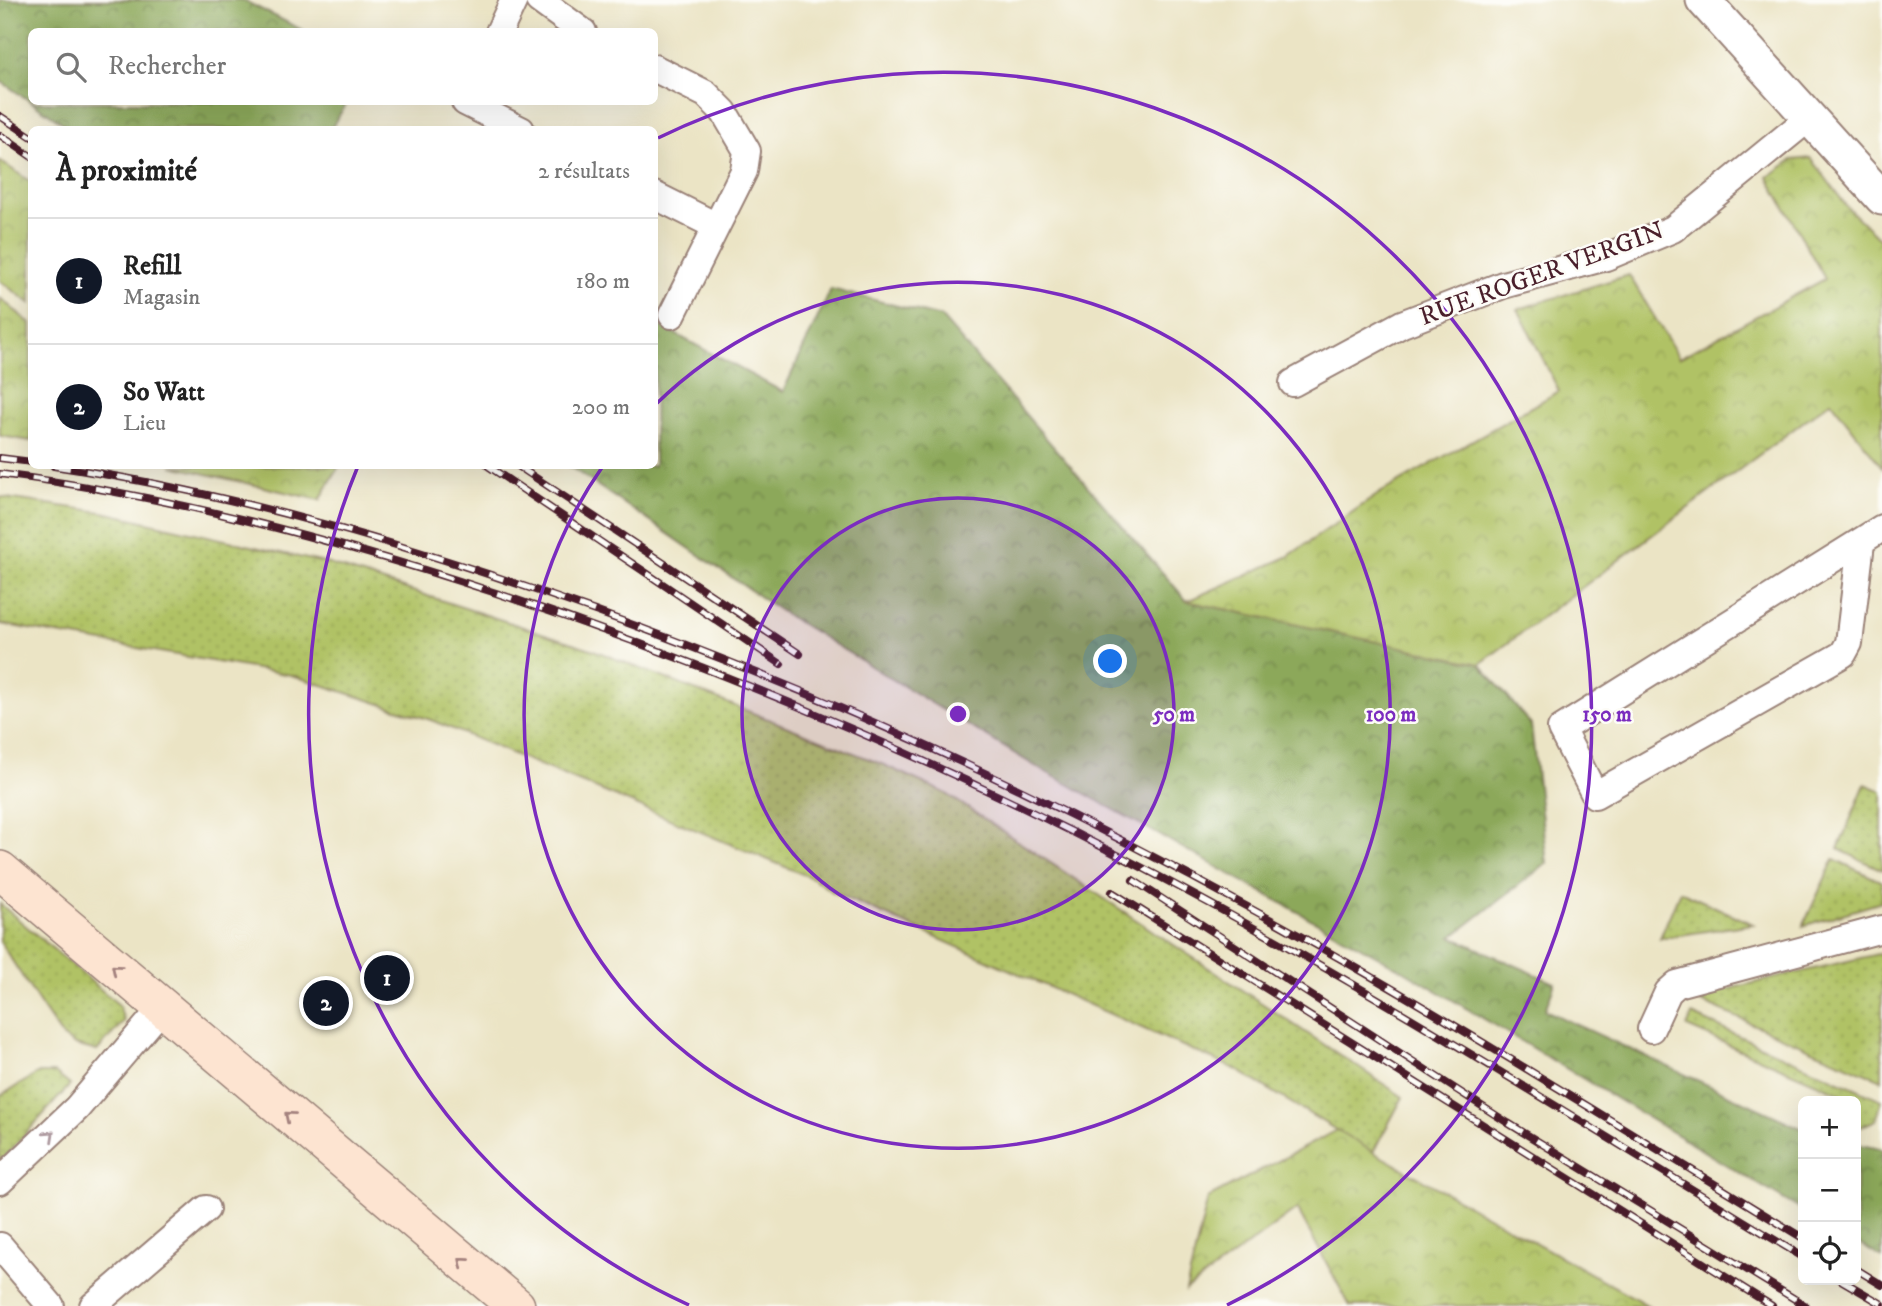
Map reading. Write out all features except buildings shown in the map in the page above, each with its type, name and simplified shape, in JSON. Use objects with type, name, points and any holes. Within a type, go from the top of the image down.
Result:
[{"type":"main road","points":[[0,870],[516,1306]]},
{"type":"street","points":[[501,28],[514,0]]},
{"type":"street","points":[[539,0],[578,28]]},
{"type":"street","points":[[1703,0],[1882,198]]},
{"type":"street","points":[[658,70],[706,94],[724,112],[744,143],[747,160],[672,315]]},
{"type":"street","points":[[470,105],[513,126]]},
{"type":"street","name":"RUE ROGER VERGIN","points":[[1293,383],[1402,324],[1503,285],[1606,257],[1673,229],[1810,118]]},
{"type":"street","points":[[658,197],[716,226]]},
{"type":"street","points":[[1871,536],[1849,643],[1843,654],[1595,795],[1561,729],[1871,536]]},
{"type":"street","points":[[1651,1029],[1668,992],[1677,984],[1882,929]]},
{"type":"street","points":[[0,1181],[77,1108],[162,1008]]},
{"type":"street","points":[[93,1306],[206,1209]]},
{"type":"street","points":[[0,1246],[51,1306]]},
{"type":"green space","points":[[0,0],[243,0],[298,28],[28,28],[28,100],[0,81]]},
{"type":"green space","points":[[36,105],[345,105],[333,126],[68,126]]},
{"type":"green space","points":[[1811,158],[1848,208],[1882,241],[1882,467],[1831,401],[1480,664],[1187,601],[1287,557],[1380,493],[1559,391],[1518,309],[1629,275],[1679,358],[1825,279],[1768,177],[1792,160]]},
{"type":"green space","points":[[0,161],[28,180],[28,302],[0,281]]},
{"type":"green space","points":[[831,289],[941,317],[1187,601],[1480,664],[1531,725],[1547,863],[1452,937],[1555,983],[1545,1010],[1798,1127],[1798,1208],[1406,972],[1035,766],[788,616],[573,469],[658,469],[658,325],[783,392]]},
{"type":"green space","points":[[0,298],[28,321],[28,441],[0,436]]},
{"type":"green space","points":[[185,469],[337,469],[320,500]]},
{"type":"green space","points":[[0,497],[108,513],[329,564],[591,649],[884,765],[945,793],[1403,1097],[1373,1152],[1235,1069],[833,892],[812,878],[431,720],[291,675],[0,624]]},
{"type":"green space","points":[[1865,784],[1882,791],[1882,870],[1838,849]]},
{"type":"green space","points":[[1834,859],[1882,882],[1882,902],[1803,926]]},
{"type":"green space","points":[[1680,891],[1753,924],[1660,938]]},
{"type":"green space","points":[[0,904],[119,1005],[124,1021],[97,1051],[75,1045],[62,1036],[42,1007],[0,942]]},
{"type":"green space","points":[[1882,953],[1882,1080],[1701,1002],[1711,993]]},
{"type":"green space","points":[[1692,1015],[1882,1100],[1876,1120],[1861,1127],[1861,1096],[1839,1096],[1840,1093],[1687,1027]]},
{"type":"green space","points":[[39,1073],[55,1073],[70,1085],[0,1162],[0,1096]]},
{"type":"green space","points":[[1337,1130],[1649,1306],[1350,1306],[1297,1209],[1186,1290],[1208,1198]]},
{"type":"green space","points":[[1861,1145],[1882,1149],[1882,1258],[1861,1245]]},
{"type":"railway","points":[[0,116],[28,134]]},
{"type":"railway","points":[[0,135],[28,154]]},
{"type":"railway","points":[[0,458],[28,462]]},
{"type":"railway","points":[[71,469],[261,508],[396,545],[595,611],[848,711],[1013,786],[1255,911],[1463,1030],[1798,1235]]},
{"type":"railway","points":[[492,469],[781,664]]},
{"type":"railway","points":[[522,469],[800,654]]},
{"type":"railway","points":[[0,474],[187,507],[372,554],[493,592],[659,651],[904,752],[1143,868],[1311,960],[1476,1057],[1798,1254]]},
{"type":"railway","points":[[1133,880],[1508,1123],[1806,1306]]},
{"type":"railway","points":[[1112,892],[1772,1306]]},
{"type":"railway","points":[[1861,1272],[1882,1285]]},
{"type":"railway","points":[[1850,1285],[1882,1304]]},
{"type":"place","name":"Refill","points":[[387,978]]},
{"type":"place","name":"So Watt","points":[[326,1003]]}]
